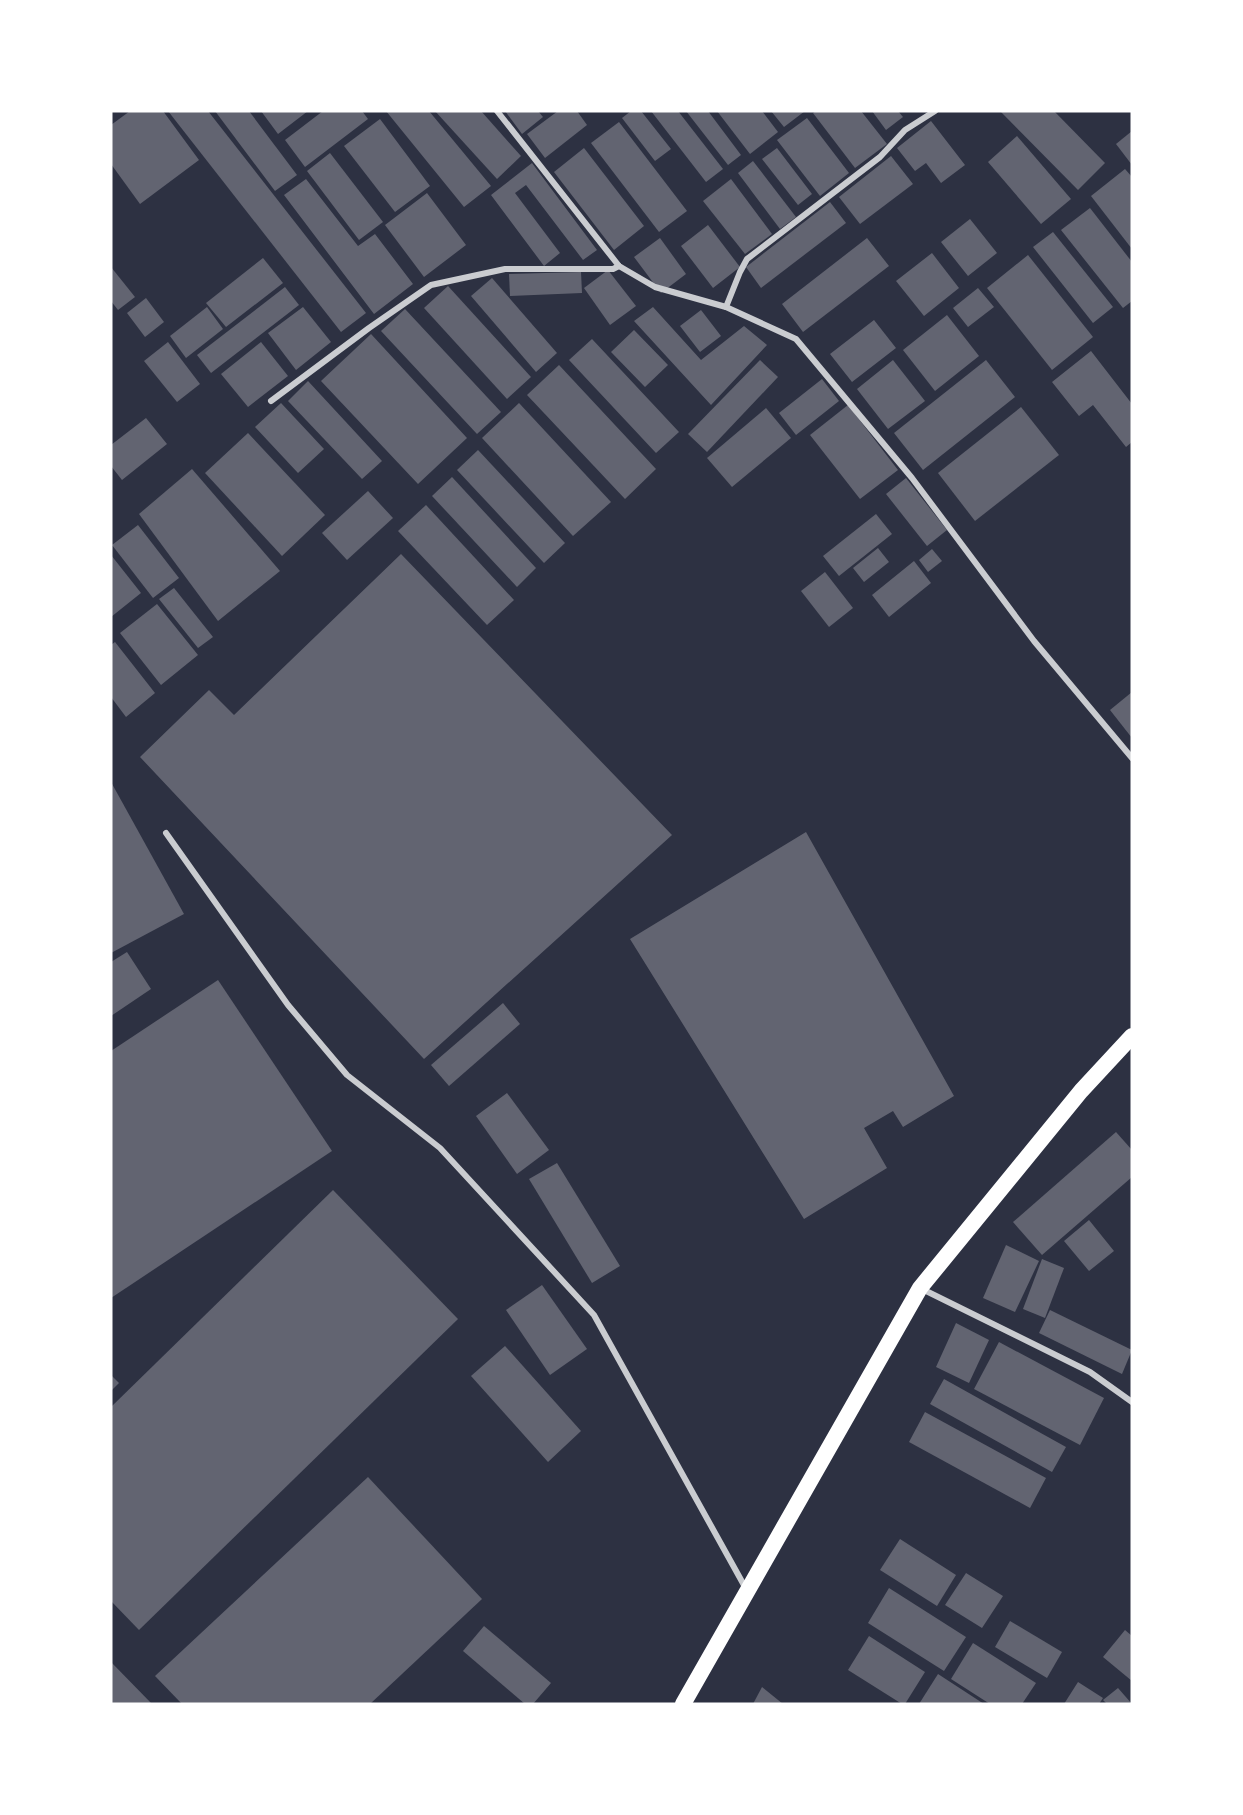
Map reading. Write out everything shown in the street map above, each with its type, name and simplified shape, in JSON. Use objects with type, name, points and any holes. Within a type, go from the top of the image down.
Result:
[{"type":"highway","points":[[683,1704],[920,1288],[1081,1090],[1132,1036]]},
{"type":"street","points":[[497,111],[619,266],[655,287],[726,307],[796,339],[912,478],[1034,641],[1132,758]]},
{"type":"street","points":[[726,307],[747,259],[880,157],[905,130],[935,111]]},
{"type":"street","points":[[271,400],[431,285],[505,269],[613,269],[619,266]]},
{"type":"street","points":[[166,833],[288,1005],[347,1075],[440,1148],[594,1315],[747,1591]]},
{"type":"street","points":[[920,1288],[1090,1372],[1132,1402]]},
{"type":"building","points":[[130,111],[163,111],[199,160],[140,204],[111,164],[111,125]]},
{"type":"building","points":[[168,111],[208,111],[366,313],[341,332]]},
{"type":"building","points":[[215,111],[249,111],[297,175],[275,191]]},
{"type":"building","points":[[261,111],[308,111],[278,134]]},
{"type":"building","points":[[323,111],[362,111],[368,119],[305,167],[285,140]]},
{"type":"building","points":[[386,111],[429,111],[491,186],[464,207]]},
{"type":"building","points":[[435,111],[481,111],[521,156],[497,179]]},
{"type":"building","points":[[505,111],[538,111],[543,117],[522,134]]},
{"type":"building","points":[[558,111],[577,111],[587,125],[545,158],[527,134]]},
{"type":"building","points":[[631,111],[641,111],[671,149],[655,161],[622,118]]},
{"type":"building","points":[[651,111],[678,111],[723,169],[706,182]]},
{"type":"building","points":[[686,111],[708,111],[741,155],[728,165]]},
{"type":"building","points":[[717,111],[762,111],[778,132],[750,154]]},
{"type":"building","points":[[771,111],[805,111],[784,127]]},
{"type":"building","points":[[816,111],[861,111],[887,144],[855,168],[813,113]]},
{"type":"building","points":[[872,111],[898,111],[903,117],[886,130]]},
{"type":"building","points":[[1000,111],[1054,111],[1105,163],[1078,190]]},
{"type":"building","points":[[807,118],[849,173],[820,196],[777,140]]},
{"type":"building","points":[[380,119],[430,186],[395,212],[344,146]]},
{"type":"building","points":[[931,121],[965,165],[941,183],[926,163],[915,171],[897,148]]},
{"type":"building","points":[[619,122],[687,211],[659,232],[591,143]]},
{"type":"building","points":[[1132,131],[1132,165],[1116,144]]},
{"type":"building","points":[[1017,136],[1071,199],[1041,224],[988,162]]},
{"type":"building","points":[[584,148],[644,226],[614,250],[554,172]]},
{"type":"building","points":[[777,148],[812,194],[798,205],[762,159]]},
{"type":"building","points":[[330,153],[383,222],[359,240],[307,171]]},
{"type":"building","points":[[891,156],[913,184],[860,224],[839,197]]},
{"type":"building","points":[[753,161],[796,217],[780,229],[738,173]]},
{"type":"building","points":[[532,163],[597,250],[583,260],[526,185],[515,193],[560,253],[544,266],[491,195]]},
{"type":"building","points":[[1125,169],[1132,177],[1132,249],[1091,196]]},
{"type":"building","points":[[306,179],[358,246],[375,234],[413,284],[374,314],[284,195]]},
{"type":"building","points":[[731,179],[772,234],[745,254],[703,201]]},
{"type":"building","points":[[427,193],[466,245],[424,277],[385,225]]},
{"type":"building","points":[[830,202],[846,223],[761,288],[746,267]]},
{"type":"building","points":[[1090,208],[1132,262],[1132,301],[1123,308],[1061,230]]},
{"type":"building","points":[[970,219],[997,253],[968,276],[941,242]]},
{"type":"building","points":[[708,225],[740,267],[713,288],[681,246]]},
{"type":"building","points":[[1053,232],[1113,307],[1093,323],[1033,247]]},
{"type":"building","points":[[660,238],[686,274],[661,293],[634,257]]},
{"type":"building","points":[[867,238],[889,266],[803,332],[782,304]]},
{"type":"building","points":[[932,253],[959,288],[924,316],[896,281]]},
{"type":"building","points":[[1028,255],[1093,337],[1052,370],[987,288]]},
{"type":"building","points":[[263,258],[283,283],[226,327],[206,303]]},
{"type":"building","points":[[111,267],[135,297],[118,310],[111,301]]},
{"type":"building","points":[[608,270],[636,306],[610,325],[584,288]]},
{"type":"building","points":[[581,272],[582,293],[510,296],[509,274]]},
{"type":"building","points":[[492,278],[557,353],[536,372],[471,296]]},
{"type":"building","points":[[448,286],[531,377],[507,399],[424,308]]},
{"type":"building","points":[[285,287],[299,305],[211,373],[197,355]]},
{"type":"building","points":[[978,288],[994,307],[968,327],[953,308]]},
{"type":"building","points":[[146,298],[164,322],[145,337],[127,313]]},
{"type":"building","points":[[207,307],[223,329],[186,358],[170,336]]},
{"type":"building","points":[[303,307],[331,342],[296,370],[268,333]]},
{"type":"building","points":[[653,307],[701,360],[744,326],[767,345],[711,405],[634,321]]},
{"type":"building","points":[[405,309],[501,412],[477,434],[381,331]]},
{"type":"building","points":[[701,310],[721,336],[700,352],[680,326]]},
{"type":"building","points":[[947,315],[979,356],[935,391],[903,350]]},
{"type":"building","points":[[874,320],[896,348],[852,382],[830,354]]},
{"type":"building","points":[[634,330],[668,365],[645,387],[611,352]]},
{"type":"building","points":[[371,334],[467,438],[418,484],[321,381]]},
{"type":"building","points":[[592,339],[679,432],[656,453],[569,360]]},
{"type":"building","points":[[168,342],[200,384],[177,402],[144,361]]},
{"type":"building","points":[[261,342],[288,376],[248,407],[221,374]]},
{"type":"building","points":[[1091,351],[1132,404],[1132,442],[1126,447],[1093,405],[1079,416],[1052,382]]},
{"type":"building","points":[[760,360],[778,377],[707,452],[688,434]]},
{"type":"building","points":[[893,360],[925,401],[888,429],[857,389]]},
{"type":"building","points":[[986,360],[1015,397],[923,470],[894,433]]},
{"type":"building","points":[[559,365],[656,469],[625,499],[527,395]]},
{"type":"building","points":[[822,379],[839,401],[796,435],[779,413]]},
{"type":"building","points":[[308,381],[382,461],[362,479],[288,401]]},
{"type":"building","points":[[281,403],[324,449],[298,473],[255,427]]},
{"type":"building","points":[[519,403],[611,502],[573,536],[482,438]]},
{"type":"building","points":[[848,405],[898,470],[860,499],[810,435]]},
{"type":"building","points":[[1021,407],[1059,455],[975,521],[938,473]]},
{"type":"building","points":[[766,408],[791,438],[732,487],[707,458]]},
{"type":"building","points":[[146,418],[167,444],[122,480],[111,466],[111,445]]},
{"type":"building","points":[[248,433],[325,515],[282,556],[205,473]]},
{"type":"building","points":[[478,450],[565,543],[544,563],[457,470]]},
{"type":"building","points":[[192,469],[280,571],[218,621],[139,514]]},
{"type":"building","points":[[452,477],[536,568],[517,587],[432,496]]},
{"type":"building","points":[[906,478],[947,530],[927,546],[886,494]]},
{"type":"building","points":[[368,491],[393,518],[347,560],[322,533]]},
{"type":"building","points":[[426,505],[514,600],[487,625],[398,531]]},
{"type":"building","points":[[876,514],[892,534],[839,576],[823,556]]},
{"type":"building","points":[[138,525],[179,578],[153,598],[112,545]]},
{"type":"building","points":[[878,548],[889,562],[864,582],[853,568]]},
{"type":"building","points":[[932,549],[942,561],[928,572],[919,560]]},
{"type":"building","points":[[401,554],[672,835],[424,1059],[140,757],[209,690],[234,715]]},
{"type":"building","points":[[111,555],[141,593],[111,617]]},
{"type":"building","points":[[914,561],[931,583],[889,617],[872,595]]},
{"type":"building","points":[[825,572],[853,608],[829,627],[801,591]]},
{"type":"building","points":[[174,588],[213,637],[198,648],[159,599]]},
{"type":"building","points":[[157,604],[198,655],[161,685],[120,633]]},
{"type":"building","points":[[115,642],[155,693],[126,717],[111,697],[111,645]]},
{"type":"building","points":[[1132,692],[1132,738],[1110,710]]},
{"type":"building","points":[[111,782],[184,914],[111,953]]},
{"type":"building","points":[[806,832],[954,1096],[903,1127],[893,1111],[864,1128],[887,1168],[804,1219],[630,939]]},
{"type":"building","points":[[127,952],[151,989],[111,1016],[111,962]]},
{"type":"building","points":[[218,980],[332,1151],[111,1298],[111,1051]]},
{"type":"building","points":[[503,1003],[520,1024],[449,1086],[431,1065]]},
{"type":"building","points":[[507,1093],[549,1150],[517,1174],[476,1116]]},
{"type":"building","points":[[1116,1132],[1132,1150],[1132,1177],[1042,1255],[1013,1222]]},
{"type":"building","points":[[557,1163],[620,1266],[592,1283],[529,1179]]},
{"type":"building","points":[[333,1190],[458,1319],[139,1630],[111,1601],[111,1407]]},
{"type":"building","points":[[1089,1220],[1114,1251],[1089,1271],[1064,1241]]},
{"type":"building","points":[[1006,1245],[1039,1261],[1015,1312],[983,1298]]},
{"type":"building","points":[[1042,1259],[1064,1268],[1045,1318],[1023,1309]]},
{"type":"building","points":[[542,1285],[587,1349],[550,1375],[506,1310]]},
{"type":"building","points":[[1050,1310],[1132,1350],[1122,1374],[1039,1333]]},
{"type":"building","points":[[956,1323],[989,1340],[969,1383],[936,1367]]},
{"type":"building","points":[[999,1342],[1104,1398],[1080,1445],[974,1389]]},
{"type":"building","points":[[505,1346],[581,1431],[548,1462],[471,1376]]},
{"type":"building","points":[[111,1375],[119,1383],[111,1391]]},
{"type":"building","points":[[944,1379],[1066,1447],[1052,1472],[930,1404]]},
{"type":"building","points":[[925,1412],[1046,1478],[1030,1508],[909,1442]]},
{"type":"building","points":[[368,1477],[482,1599],[370,1704],[182,1704],[155,1676]]},
{"type":"building","points":[[900,1539],[956,1575],[937,1606],[880,1570]]},
{"type":"building","points":[[966,1573],[1003,1596],[982,1628],[945,1605]]},
{"type":"building","points":[[889,1588],[966,1637],[944,1671],[868,1623]]},
{"type":"building","points":[[1010,1621],[1062,1652],[1047,1678],[995,1647]]},
{"type":"building","points":[[484,1626],[551,1683],[533,1704],[525,1704],[463,1651]]},
{"type":"building","points":[[1125,1630],[1132,1636],[1132,1681],[1103,1657]]},
{"type":"building","points":[[869,1636],[925,1672],[905,1704],[848,1670]]},
{"type":"building","points":[[973,1643],[1036,1683],[1022,1704],[990,1704],[951,1679]]},
{"type":"building","points":[[111,1662],[152,1704],[111,1704]]},
{"type":"building","points":[[938,1674],[984,1704],[919,1704]]},
{"type":"building","points":[[1078,1682],[1103,1698],[1099,1704],[1064,1704]]},
{"type":"building","points":[[762,1687],[783,1704],[753,1704]]},
{"type":"building","points":[[1118,1688],[1132,1704],[1107,1704],[1103,1700]]}]
